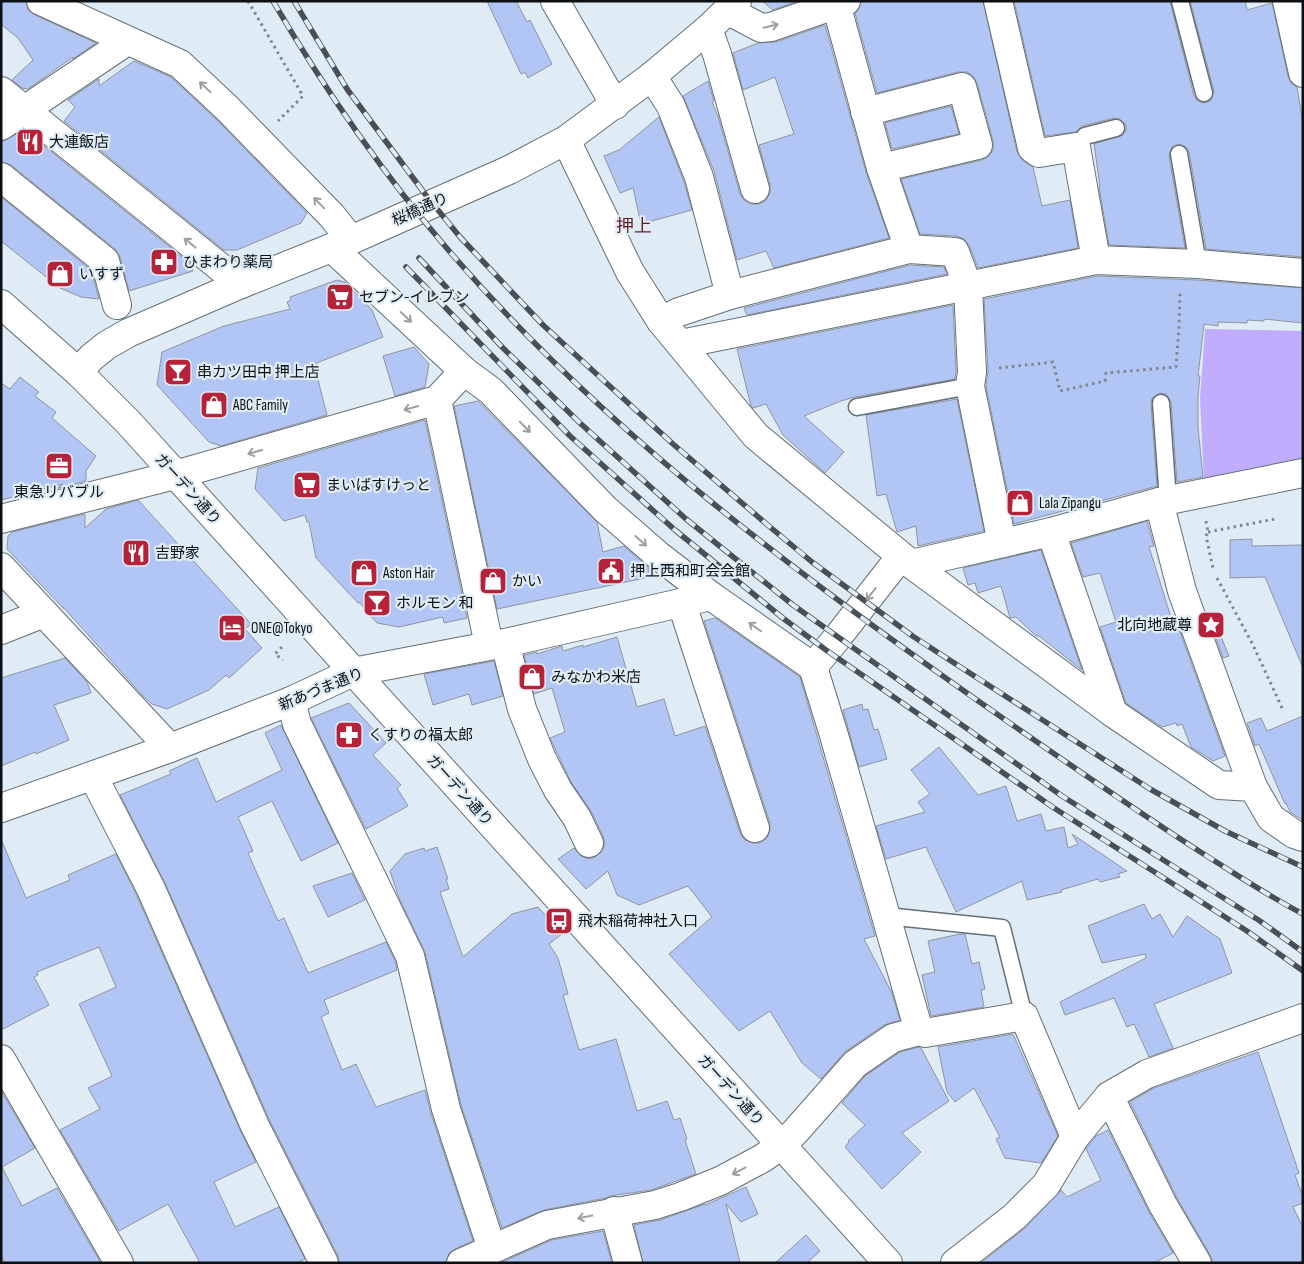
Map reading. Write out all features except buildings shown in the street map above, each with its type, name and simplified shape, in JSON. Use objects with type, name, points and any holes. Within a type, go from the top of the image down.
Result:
[{"type":"street","points":[[41,1],[180,64],[228,109],[332,216],[342,244],[464,371],[491,391],[606,509],[659,556],[711,596],[813,667],[919,1031]]},
{"type":"street","points":[[555,1],[615,105]]},
{"type":"street","points":[[998,1],[1032,148],[1039,153],[1076,146],[1096,260]]},
{"type":"street","points":[[1287,1],[1303,73]]},
{"type":"street","points":[[755,189],[717,54],[724,13],[761,28],[841,3],[881,168],[909,249]]},
{"type":"street","name":"桜橋通り","points":[[78,372],[107,345],[128,333],[241,284],[342,244],[509,170],[566,140],[652,76],[724,13]]},
{"type":"street","points":[[1,126],[127,41]]},
{"type":"street","points":[[652,76],[671,106],[699,177],[730,294]]},
{"type":"street","points":[[866,112],[962,88],[978,145],[881,168]]},
{"type":"street","points":[[1,91],[241,284]]},
{"type":"street","points":[[566,140],[630,272],[662,321],[756,436],[906,560],[1113,713],[1219,785],[1253,787]]},
{"type":"street","points":[[1,177],[105,261],[117,305]]},
{"type":"street","points":[[662,321],[679,312],[730,294],[909,249],[955,252],[968,287],[971,379],[1002,543]]},
{"type":"street","points":[[681,344],[1096,260],[1189,263],[1303,273]]},
{"type":"street","name":"ガーデン通り","points":[[3,310],[78,372],[129,422],[888,1263]]},
{"type":"street","points":[[1,520],[176,475],[437,400],[464,371]]},
{"type":"street","points":[[437,400],[497,644],[542,760],[558,790],[577,818],[589,843]]},
{"type":"street","points":[[813,667],[906,560],[1002,543],[1051,532],[1164,501],[1303,473]]},
{"type":"street","points":[[1164,501],[1182,591],[1253,787],[1271,818],[1294,834],[1303,836]]},
{"type":"street","points":[[1051,532],[1113,713]]},
{"type":"street","points":[[1,567],[170,748]]},
{"type":"street","name":"新あづま通り","points":[[1,808],[170,748],[291,701],[353,672],[497,644],[711,596]]},
{"type":"street","points":[[682,604],[755,828]]},
{"type":"street","points":[[1,630],[44,613]]},
{"type":"street","points":[[291,701],[297,724],[410,956],[446,1109],[492,1249]]},
{"type":"street","points":[[93,776],[151,889],[255,1126],[324,1263]]},
{"type":"street","points":[[461,1263],[547,1225],[614,1211],[655,1205],[680,1198],[720,1181],[763,1158],[781,1145],[795,1132],[855,1064],[893,1038],[919,1031],[925,1033],[1024,1016],[1075,1137]]},
{"type":"street","points":[[955,1263],[1014,1217],[1046,1185],[1075,1137],[1109,1096],[1147,1074],[1303,1018]]},
{"type":"street","points":[[1,1059],[119,1263]]},
{"type":"street","points":[[1109,1096],[1163,1205],[1197,1263]]},
{"type":"street","points":[[614,1211],[628,1263]]},
{"type":"lane","points":[[1180,1],[1204,93]]},
{"type":"lane","points":[[1076,146],[1085,136],[1116,128]]},
{"type":"lane","points":[[1179,154],[1189,263]]},
{"type":"lane","points":[[857,407],[971,379]]},
{"type":"lane","points":[[1161,404],[1164,501]]},
{"type":"lane","points":[[886,916],[1002,928],[1024,1016]]},
{"type":"path","points":[[248,1],[303,96],[258,140]]},
{"type":"path","points":[[971,379],[1053,362],[1060,391],[1105,381],[1106,372],[1176,367],[1179,328],[1189,263]]},
{"type":"path","points":[[1201,493],[1208,532],[1206,536],[1213,568]]},
{"type":"path","points":[[1208,532],[1275,519]]},
{"type":"path","points":[[1217,578],[1253,645],[1283,710]]},
{"type":"path","points":[[282,647],[275,654],[283,660]]},
{"type":"shaded area","points":[[1205,329],[1303,331],[1303,464],[1204,483],[1200,398]]},
{"type":"railway","points":[[273,1],[313,67],[356,131],[401,192],[450,252],[511,319],[576,383],[643,444],[712,503],[784,559],[930,667],[1160,826],[1257,888],[1303,914]]},
{"type":"railway","points":[[294,1],[347,89],[425,194],[460,237],[543,325],[673,444],[812,562],[914,637],[1150,789],[1225,831],[1303,867]]},
{"type":"railway","points":[[419,258],[502,347],[581,424],[686,519],[793,605],[1062,796],[1260,921],[1303,952]]},
{"type":"railway","points":[[406,267],[570,436],[675,530],[784,619],[1054,808],[1247,931],[1303,971]]},
{"type":"place","name":"大連飯店","points":[[30,142]]},
{"type":"place","name":"ひまわり薬局","points":[[164,262]]},
{"type":"place","name":"いすず","points":[[60,274]]},
{"type":"place","name":"セブン-イレブン","points":[[340,297]]},
{"type":"place","name":"串カツ田中 押上店","points":[[178,372]]},
{"type":"place","name":"ABC Family","points":[[214,405]]},
{"type":"place","name":"東急リバブル","points":[[59,466]]},
{"type":"place","name":"まいばすけっと","points":[[307,485]]},
{"type":"place","name":"Lala Zipangu","points":[[1020,503]]},
{"type":"place","name":"吉野家","points":[[136,553]]},
{"type":"place","name":"押上西和町会会館","points":[[611,571]]},
{"type":"place","name":"Aston Hair","points":[[364,573]]},
{"type":"place","name":"かい","points":[[493,581]]},
{"type":"place","name":"ホルモン 和","points":[[377,603]]},
{"type":"place","name":"北向地蔵尊","points":[[1211,625]]},
{"type":"place","name":"ONE@Tokyo","points":[[232,628]]},
{"type":"place","name":"みなかわ米店","points":[[532,677]]},
{"type":"place","name":"くすりの福太郎","points":[[349,735]]},
{"type":"place","name":"飛木稲荷神社入口","points":[[559,921]]},
{"type":"district","name":"押上","points":[[634,226]]}]
